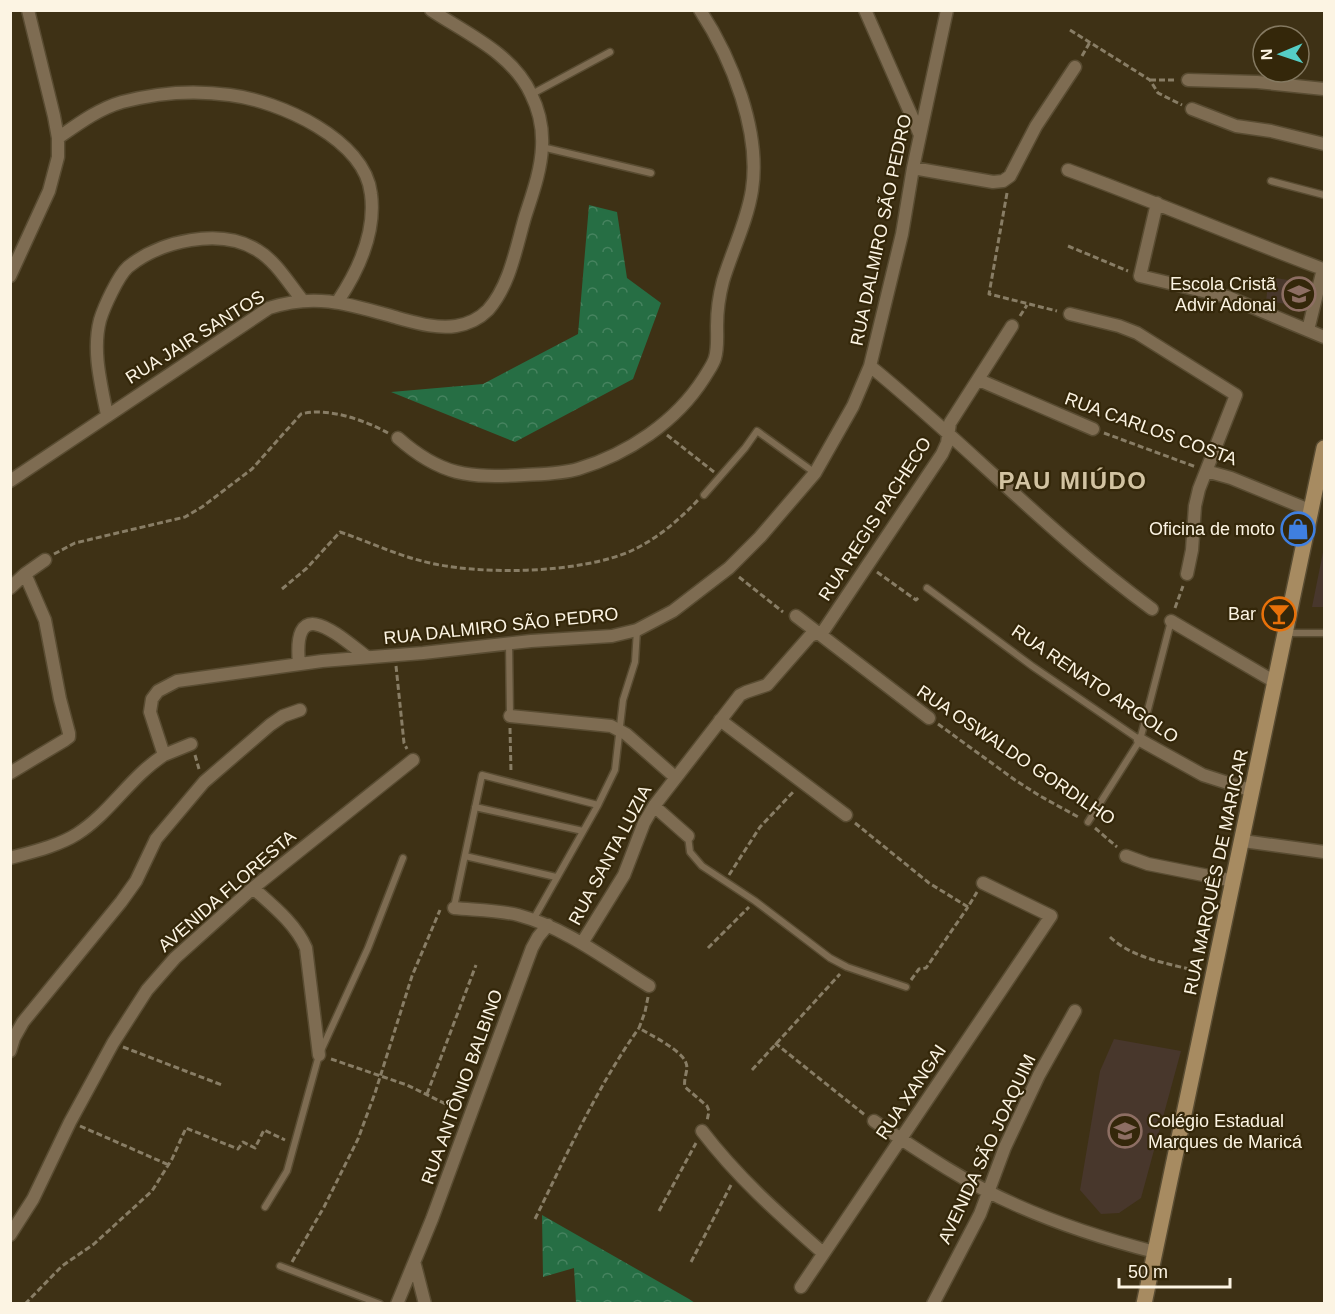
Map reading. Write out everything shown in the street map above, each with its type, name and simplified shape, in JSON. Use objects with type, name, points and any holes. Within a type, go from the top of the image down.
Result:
[{"type":"main road","name":"RUA MARQUÊS DE MARICAR","points":[[1144,1304],[1324,448]]},
{"type":"street","points":[[10,276],[49,191],[58,157],[58,138],[28,10]]},
{"type":"street","name":"RUA JAIR SANTOS","points":[[10,481],[254,317],[285,303],[338,301],[423,325],[439,327],[456,326],[473,321],[487,311],[498,296],[506,279],[537,177],[542,130],[531,94],[521,77],[508,62],[493,49],[431,10]]},
{"type":"street","points":[[398,438],[412,451],[452,472],[488,477],[550,474],[576,470],[608,458],[659,428],[683,407],[716,356],[718,305],[722,284],[752,191],[754,164],[746,112],[718,40],[700,10]]},
{"type":"street","points":[[865,10],[920,135]]},
{"type":"street","name":"RUA DALMIRO SÃO PEDRO","points":[[164,755],[150,712],[153,699],[158,691],[177,681],[299,664],[509,643],[612,636],[637,630],[673,611],[729,568],[760,537],[815,472],[853,406],[870,366],[899,245],[947,10]]},
{"type":"street","points":[[913,168],[993,182],[1003,181],[1010,176],[1036,126],[1075,67]]},
{"type":"street","points":[[1188,81],[1257,82],[1324,89]]},
{"type":"street","points":[[58,138],[98,112],[120,103],[176,93],[233,95],[248,98],[302,118],[325,131],[343,145],[357,162],[366,177],[371,194],[367,240],[359,263],[338,301]]},
{"type":"street","points":[[1192,109],[1236,126],[1271,131],[1324,144]]},
{"type":"street","points":[[1068,170],[1323,269],[1308,330]]},
{"type":"street","points":[[1157,203],[1140,276],[1228,297],[1324,337]]},
{"type":"street","points":[[107,415],[98,366],[97,343],[100,319],[126,269],[150,254],[172,243],[193,240],[238,243],[256,249],[270,260],[303,301]]},
{"type":"street","points":[[1070,314],[1119,326],[1137,333],[1236,395],[1206,471],[1195,506],[1192,550],[1187,574]]},
{"type":"street","name":"RUA REGIS PACHECO","points":[[817,633],[824,630],[942,454],[947,443],[950,423],[1012,326]]},
{"type":"street","points":[[870,366],[931,416],[1072,547],[1152,609]]},
{"type":"street","name":"RUA CARLOS COSTA","points":[[979,380],[1093,429]]},
{"type":"street","name":"RUA CARLOS COSTA","points":[[1206,471],[1231,478],[1312,511]]},
{"type":"street","points":[[10,588],[45,560]]},
{"type":"street","points":[[10,773],[69,737],[45,620],[25,574]]},
{"type":"street","name":"RUA OSWALDO GORDILHO","points":[[796,616],[929,718]]},
{"type":"street","points":[[1171,621],[1275,682]]},
{"type":"street","points":[[299,664],[297,644],[300,633],[305,626],[314,624],[325,626],[367,657]]},
{"type":"street","name":"RUA SANTA LUZIA","points":[[582,943],[624,875],[644,823],[675,777],[740,695],[767,686],[810,636],[817,633]]},
{"type":"street","points":[[10,1051],[12,1038],[23,1022],[121,902],[136,880],[156,839],[204,782],[270,725],[283,716],[300,710]]},
{"type":"street","points":[[510,716],[611,726],[621,731],[675,777]]},
{"type":"street","points":[[720,720],[846,815]]},
{"type":"street","name":"RUA RENATO ARGOLO","points":[[1140,740],[1203,775],[1253,791]]},
{"type":"street","points":[[10,858],[75,836],[116,800],[147,766],[164,755],[191,744]]},
{"type":"street","name":"AVENIDA FLORESTA","points":[[10,1235],[33,1199],[70,1122],[113,1043],[147,990],[175,958],[254,888],[413,760]]},
{"type":"street","points":[[654,806],[688,836]]},
{"type":"street","points":[[1243,841],[1324,852]]},
{"type":"street","points":[[1126,856],[1148,864],[1234,881]]},
{"type":"street","name":"RUA XANGAI","points":[[801,1287],[1051,916],[983,883]]},
{"type":"street","points":[[254,888],[285,918],[300,936],[306,948],[319,1055]]},
{"type":"street","points":[[454,908],[503,912],[548,925],[582,943],[649,986]]},
{"type":"street","name":"RUA ANTÔNIO BALBINO","points":[[397,1304],[471,1115],[532,948],[538,936],[548,925]]},
{"type":"street","name":"AVENIDA SÃO JOAQUIM","points":[[933,1304],[990,1192],[1005,1148],[1039,1075],[1075,1011]]},
{"type":"street","points":[[874,1121],[990,1192],[1016,1205],[1084,1232],[1155,1252]]},
{"type":"street","points":[[702,1131],[760,1197],[823,1253]]},
{"type":"street","points":[[414,1264],[425,1304]]},
{"type":"lane","points":[[531,94],[610,52]]},
{"type":"lane","points":[[542,147],[651,173]]},
{"type":"lane","points":[[1271,181],[1324,195]]},
{"type":"lane","points":[[704,495],[757,431],[815,472]]},
{"type":"lane","name":"RUA RENATO ARGOLO","points":[[927,588],[1032,666],[1140,740]]},
{"type":"lane","points":[[1088,822],[1140,740],[1171,621]]},
{"type":"lane","points":[[533,920],[598,805],[615,770],[623,700],[635,662],[637,630]]},
{"type":"lane","points":[[1286,633],[1324,633]]},
{"type":"lane","points":[[509,643],[510,716]]},
{"type":"lane","points":[[454,908],[482,776],[598,805]]},
{"type":"lane","points":[[476,807],[583,831]]},
{"type":"lane","points":[[688,836],[690,852],[695,859],[830,958],[847,967],[906,987]]},
{"type":"lane","points":[[465,856],[556,877]]},
{"type":"lane","points":[[265,1207],[287,1171],[319,1055],[368,948],[403,858]]},
{"type":"lane","points":[[280,1266],[380,1304]]},
{"type":"path","points":[[1071,30],[1150,80],[1158,93],[1192,109]]},
{"type":"path","points":[[1150,80],[1188,81]]},
{"type":"path","points":[[1010,176],[989,294],[1070,314]]},
{"type":"path","points":[[1068,246],[1140,276]]},
{"type":"path","points":[[45,560],[75,543],[185,517],[252,469],[301,414],[319,412],[345,417],[376,426],[398,438]]},
{"type":"path","points":[[659,428],[721,477]]},
{"type":"path","name":"RUA CARLOS COSTA","points":[[1093,429],[1206,471]]},
{"type":"path","points":[[282,590],[319,556],[340,532],[421,561],[463,569],[500,571],[580,566],[605,561],[656,538],[704,495]]},
{"type":"path","points":[[868,566],[916,600],[927,588]]},
{"type":"path","points":[[729,568],[793,621],[796,616]]},
{"type":"path","points":[[1171,621],[1187,574]]},
{"type":"path","points":[[395,656],[404,743],[413,760]]},
{"type":"path","points":[[510,716],[511,783]]},
{"type":"path","name":"RUA OSWALDO GORDILHO","points":[[929,718],[1015,780],[1088,822],[1126,856]]},
{"type":"path","points":[[191,744],[204,782]]},
{"type":"path","points":[[725,881],[760,827],[803,782]]},
{"type":"path","points":[[846,815],[929,883],[968,907]]},
{"type":"path","points":[[906,987],[919,969],[926,968],[983,883]]},
{"type":"path","points":[[708,948],[755,901]]},
{"type":"path","points":[[288,1269],[324,1207],[358,1139],[381,1076],[412,976],[440,910],[454,908]]},
{"type":"path","points":[[1110,937],[1131,951],[1214,976]]},
{"type":"path","points":[[427,1094],[476,965]]},
{"type":"path","points":[[752,1070],[847,967]]},
{"type":"path","points":[[535,1219],[597,1093],[620,1054],[639,1028],[645,1012],[649,986]]},
{"type":"path","points":[[639,1028],[684,1059],[687,1065],[685,1086],[706,1105],[709,1111],[702,1131],[659,1211]]},
{"type":"path","points":[[113,1043],[222,1085]]},
{"type":"path","points":[[775,1043],[874,1121]]},
{"type":"path","points":[[319,1055],[427,1094],[441,1103],[471,1115]]},
{"type":"path","points":[[70,1122],[169,1165]]},
{"type":"path","points":[[25,1304],[62,1266],[94,1244],[142,1201],[162,1178],[186,1128],[238,1149],[243,1142],[255,1148],[264,1130],[294,1144]]},
{"type":"path","points":[[691,1262],[738,1173]]},
{"type":"shaded area","points":[[1269,277],[1308,283],[1306,307],[1266,301]]},
{"type":"shaded area","points":[[1324,547],[1324,607],[1312,607]]},
{"type":"shaded area","name":"Colégio Estadual Marques de Maricá","points":[[1114,1039],[1181,1051],[1141,1198],[1119,1213],[1101,1214],[1080,1190],[1100,1071]]},
{"type":"green space","points":[[589,205],[617,212],[627,278],[661,303],[633,379],[515,442],[391,392],[483,384],[578,334]]},
{"type":"green space","points":[[542,1215],[695,1303],[576,1303],[574,1268],[543,1277]]},
{"type":"place","name":"Escola Cristã Advir Adonai","points":[[1299,294]]},
{"type":"place","name":"Oficina de moto","points":[[1298,529]]},
{"type":"place","name":"Bar","points":[[1279,614]]},
{"type":"place","name":"Colégio Estadual Marques de Maricá","points":[[1125,1131]]},
{"type":"district","name":"PAU MIÚDO","points":[[1073,480]]}]
